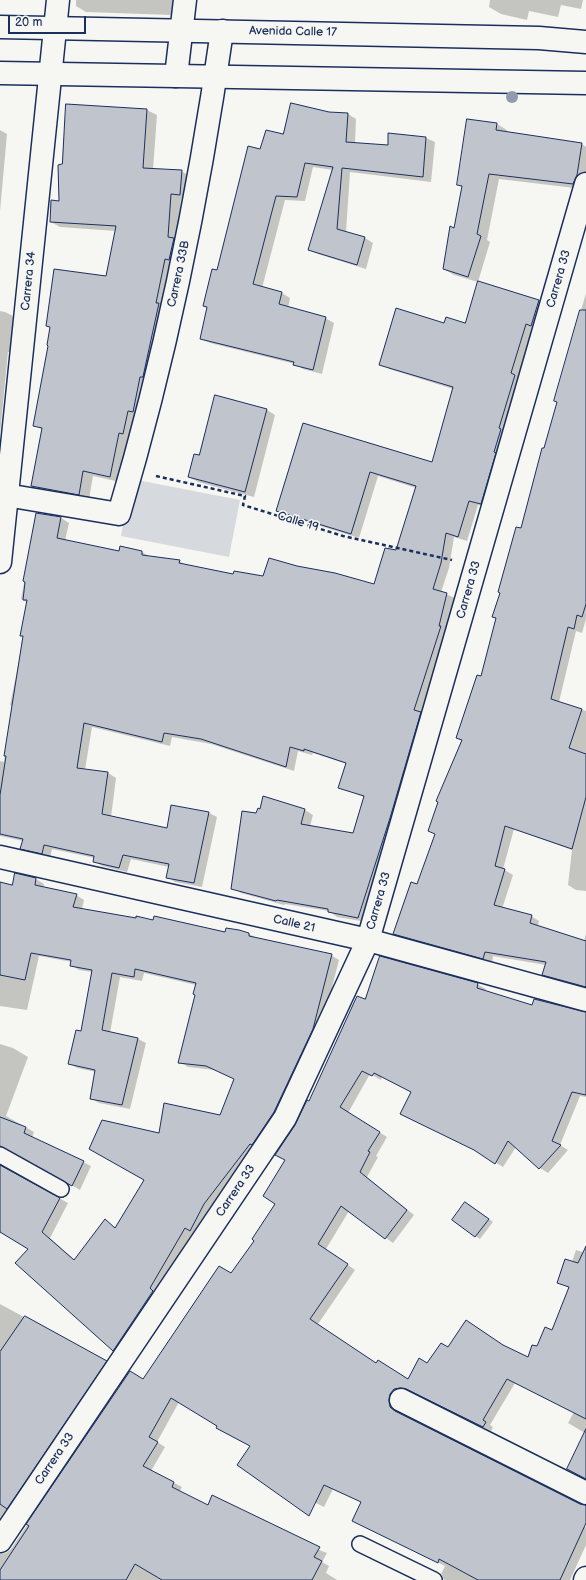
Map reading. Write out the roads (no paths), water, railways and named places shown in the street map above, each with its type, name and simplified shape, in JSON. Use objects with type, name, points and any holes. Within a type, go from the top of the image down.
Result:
[{"type":"street","name":"Carrera 34","points":[[0,562],[52,74],[58,0]]},
{"type":"street","points":[[176,76],[185,0]]},
{"type":"street","name":"Avenida Calle 17","points":[[0,28],[222,30],[539,38],[586,42]]},
{"type":"street","name":"Carrera 33B","points":[[6,495],[119,514],[164,346],[191,221],[216,76],[222,30]]},
{"type":"street","points":[[0,73],[586,83]]},
{"type":"street","name":"Carrera 33","points":[[0,1541],[285,1118],[368,940],[586,184]]},
{"type":"street","name":"Calle 21","points":[[0,857],[368,940],[586,1000]]},
{"type":"street","points":[[401,1400],[586,1493]]},
{"type":"lane","points":[[0,1155],[60,1189]]},
{"type":"lane","points":[[360,1544],[434,1580]]}]
